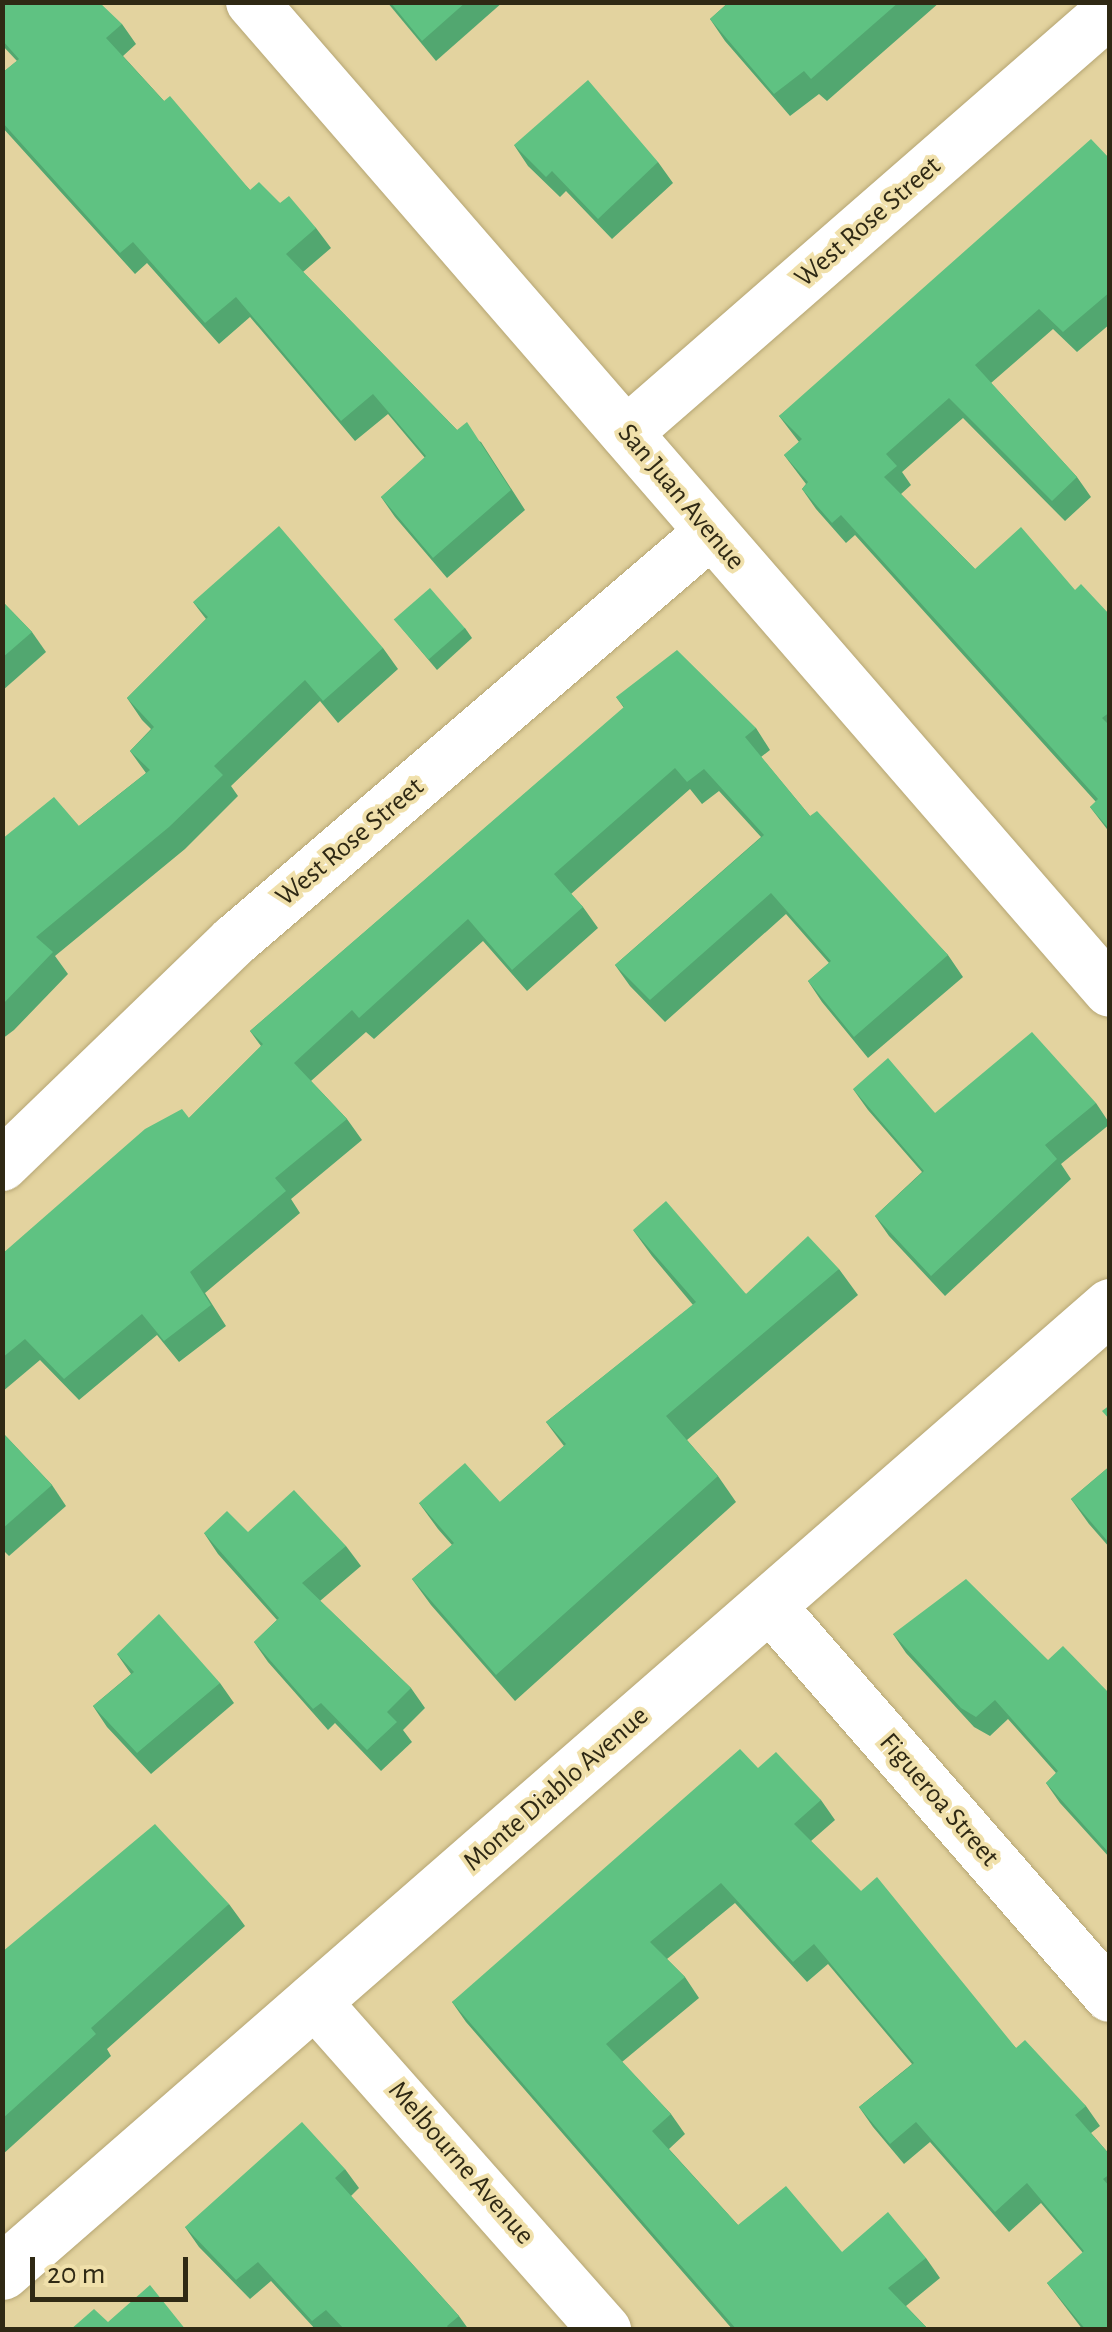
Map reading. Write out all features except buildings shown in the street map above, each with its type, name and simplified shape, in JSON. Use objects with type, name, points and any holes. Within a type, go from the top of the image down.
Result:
[{"type":"street","name":"San Juan Avenue","points":[[252,2],[1110,991]]},
{"type":"street","name":"West Rose Street","points":[[626,433],[1110,11]]},
{"type":"street","name":"West Rose Street","points":[[2,1165],[234,941],[710,532]]},
{"type":"street","name":"Monte Diablo Avenue","points":[[2,2272],[1110,1306]]},
{"type":"street","name":"Figueroa Street","points":[[768,1604],[1110,1996]]},
{"type":"street","name":"Melbourne Avenue","points":[[313,2000],[605,2330]]}]
